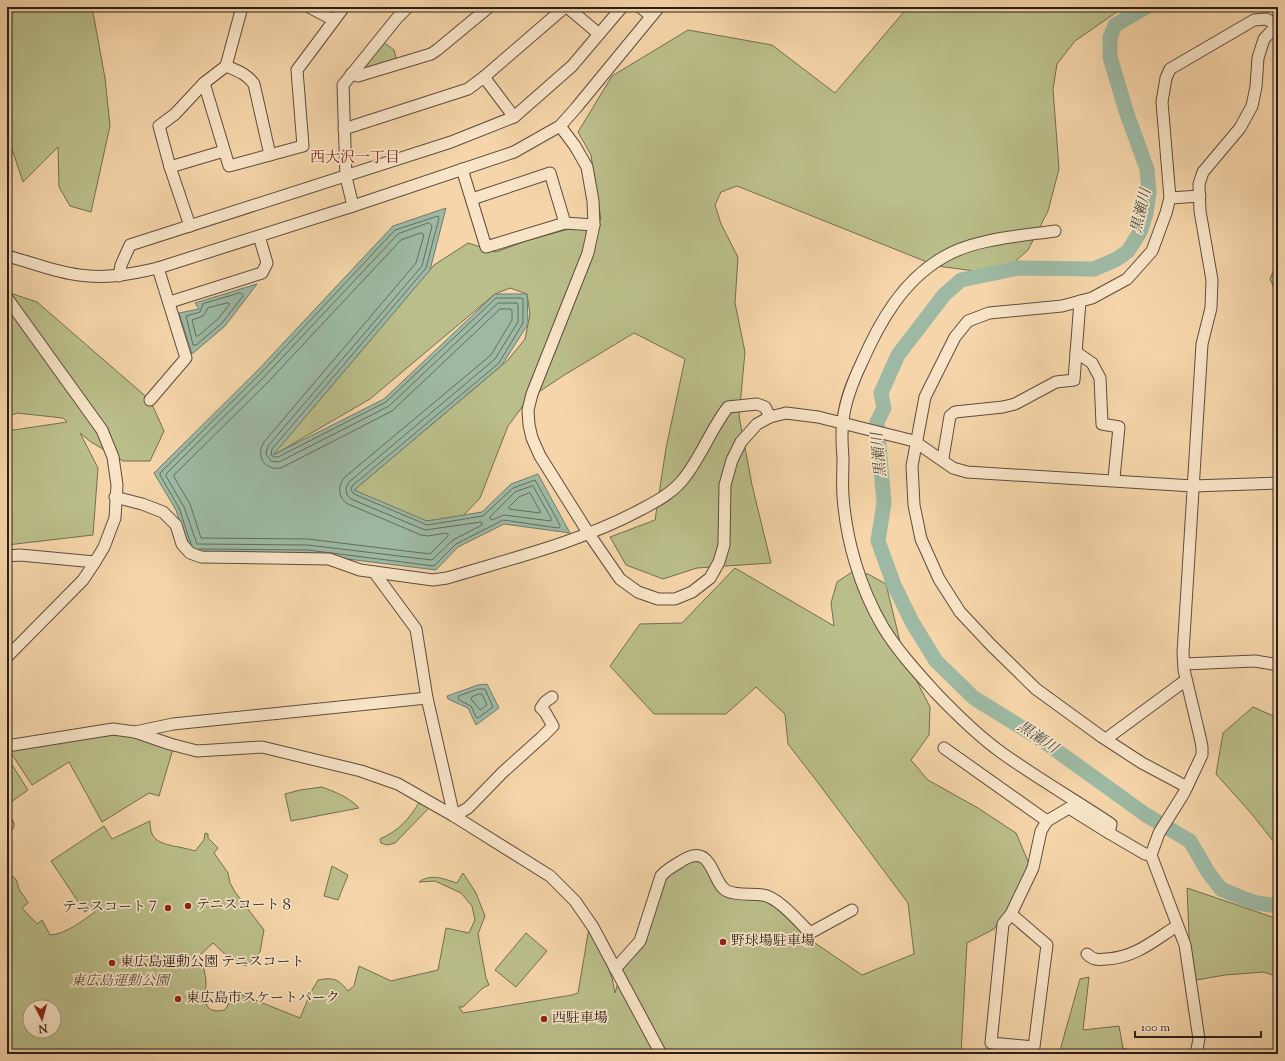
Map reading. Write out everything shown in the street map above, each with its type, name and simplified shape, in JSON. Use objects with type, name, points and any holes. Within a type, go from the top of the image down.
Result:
[{"type":"street","points":[[190,226],[170,167],[159,126],[175,114],[204,83],[226,66],[242,7]]},
{"type":"street","points":[[309,7],[334,20]]},
{"type":"street","points":[[204,83],[229,166],[303,146],[297,70],[344,7]]},
{"type":"street","points":[[353,206],[346,177],[343,85],[397,18],[408,7]]},
{"type":"street","points":[[351,74],[358,76],[431,54],[489,7]]},
{"type":"street","points":[[344,129],[468,89],[566,7],[599,34]]},
{"type":"street","points":[[119,276],[121,265],[130,245],[452,142],[514,117],[572,66],[622,7]]},
{"type":"street","points":[[640,7],[651,16]]},
{"type":"street","points":[[7,256],[79,275],[119,276],[158,268],[353,206],[514,152],[560,126],[659,7]]},
{"type":"street","points":[[1185,790],[1106,739],[1036,689],[960,612],[939,579],[921,539],[914,505],[912,466],[915,441],[925,397],[955,337],[968,322],[989,313],[1062,306],[1092,298],[1127,279],[1152,251],[1170,198],[1162,102],[1166,78],[1170,69],[1254,20],[1266,19],[1278,24],[1264,39],[1258,58],[1256,87],[1252,106],[1240,128],[1203,172],[1199,184],[1200,211],[1212,280],[1211,308],[1202,344],[1183,653],[1186,680],[1202,747],[1202,755],[1185,790],[1160,833],[1152,853],[1184,945],[1199,1039],[1196,1054]]},
{"type":"street","points":[[226,66],[250,77],[254,84],[270,155]]},
{"type":"street","points":[[484,77],[514,117]]},
{"type":"street","points":[[560,126],[575,146],[587,167],[593,200],[594,225],[588,253],[537,380],[528,410],[528,424],[540,456],[589,534],[620,579],[638,592],[658,599],[675,599],[692,592],[710,578],[720,562],[724,545],[725,485],[732,460],[741,442],[756,424],[770,416],[786,413],[818,417],[915,441],[953,468],[967,472],[1193,486],[1278,483]]},
{"type":"street","points":[[170,167],[224,151]]},
{"type":"street","points":[[462,169],[486,248],[565,223],[594,225]]},
{"type":"street","points":[[472,199],[550,173],[565,223]]},
{"type":"street","points":[[1170,198],[1200,196]]},
{"type":"street","points":[[1055,231],[982,243],[962,248],[942,257],[920,273],[903,291],[890,309],[866,352],[848,395],[845,423],[843,496],[850,542],[864,588],[883,626],[912,668],[960,718],[1002,753],[1111,824],[1109,833]]},
{"type":"street","points":[[170,302],[262,273],[267,263],[259,236]]},
{"type":"street","points":[[150,400],[186,358],[170,302],[158,268]]},
{"type":"street","points":[[7,298],[102,430],[113,457],[117,485],[115,497],[115,518],[104,547],[95,562],[83,580],[7,656]]},
{"type":"street","points":[[943,458],[950,416],[955,412],[1004,407],[1015,404],[1056,382],[1074,380],[1080,301]]},
{"type":"street","points":[[1076,352],[1092,363],[1100,378],[1102,424],[1119,427],[1114,478]]},
{"type":"street","points":[[115,497],[142,504],[163,512],[176,525],[182,544],[190,553],[201,557],[329,559],[360,570],[433,580],[447,578],[589,534],[617,523],[663,498],[685,478],[719,419],[728,408],[757,404],[765,407],[770,416]]},
{"type":"street","points":[[7,556],[20,555],[95,562]]},
{"type":"street","points":[[374,572],[416,629],[426,698],[454,816]]},
{"type":"street","points":[[1184,664],[1255,661],[1278,665]]},
{"type":"street","points":[[1106,739],[1186,680]]},
{"type":"street","points":[[454,816],[468,808],[503,772],[542,738],[553,726],[541,708],[545,702],[552,697]]},
{"type":"street","points":[[135,732],[173,724],[426,698]]},
{"type":"street","points":[[7,746],[113,730],[135,732],[170,744],[197,751],[262,747],[362,770],[398,784],[454,816],[550,876],[575,901],[593,927],[660,1054]]},
{"type":"street","points":[[944,748],[1047,820]]},
{"type":"street","points":[[1010,914],[1046,945],[1034,1048],[991,1044],[1003,924],[1010,914],[1033,868],[1041,831],[1047,820],[1069,808],[1145,854],[1152,853]]},
{"type":"street","points":[[615,969],[640,941],[661,876],[664,872],[687,856],[696,855],[704,858],[710,864],[722,887],[726,891],[733,893],[765,895],[770,897],[810,933],[852,910]]},
{"type":"street","points":[[1087,954],[1098,960],[1124,957],[1137,952],[1177,926]]},
{"type":"green space","points":[[7,7],[92,7],[105,78],[110,126],[91,212],[70,206],[59,187],[58,147],[23,182],[7,134]]},
{"type":"green space","points":[[908,7],[1124,7],[1075,41],[1057,64],[1053,89],[1059,169],[1048,211],[1028,250],[1007,269],[983,272],[937,266],[737,186],[721,192],[715,205],[721,224],[738,257],[735,303],[745,352],[739,416],[752,485],[771,563],[697,568],[663,579],[626,565],[610,537],[655,520],[666,448],[685,359],[634,333],[528,399],[508,426],[480,498],[462,517],[427,521],[397,513],[354,490],[507,361],[525,339],[530,314],[527,294],[510,288],[495,294],[370,399],[272,456],[434,265],[468,243],[496,252],[526,241],[601,220],[591,155],[578,132],[612,76],[688,30],[772,45],[835,93]]},
{"type":"green space","points":[[383,42],[394,50],[397,61],[369,69],[366,64]]},
{"type":"green space","points":[[1278,263],[1278,306],[1276,292],[1270,279],[1275,266]]},
{"type":"green space","points":[[7,292],[37,302],[150,400],[164,431],[150,461],[123,461],[91,442],[80,433],[98,468],[93,535],[7,545],[7,431],[67,422],[63,418],[17,413],[7,417]]},
{"type":"green space","name":"東広島運動公園","points":[[735,568],[834,626],[831,603],[837,582],[852,572],[868,574],[886,584],[903,654],[930,707],[929,735],[911,760],[928,780],[978,808],[1016,833],[1030,866],[1019,891],[994,929],[967,943],[961,1054],[7,1054],[7,841],[11,853],[10,875],[17,880],[19,889],[28,903],[22,908],[37,924],[42,920],[50,935],[62,932],[74,926],[95,912],[92,908],[85,912],[51,861],[104,826],[112,839],[150,821],[153,836],[163,843],[195,851],[204,840],[205,833],[208,834],[208,838],[218,848],[214,853],[228,873],[230,883],[235,892],[264,930],[260,952],[246,966],[229,958],[213,943],[200,955],[206,979],[206,1004],[208,1008],[217,1011],[225,1010],[235,992],[300,1018],[318,980],[332,979],[338,981],[348,991],[354,986],[359,966],[391,981],[438,970],[446,928],[469,933],[475,920],[472,906],[461,893],[435,881],[419,882],[433,877],[457,883],[463,873],[476,893],[485,916],[478,934],[486,978],[489,985],[483,988],[463,1007],[459,1007],[463,1013],[578,993],[589,928],[606,962],[612,978],[615,993],[621,972],[643,947],[661,886],[664,881],[680,866],[692,861],[698,861],[706,866],[722,894],[767,899],[800,927],[800,931],[812,941],[862,975],[914,954],[908,903],[788,744],[785,714],[756,687],[726,714],[654,714],[610,666],[640,624],[682,623]]},
{"type":"green space","points":[[1253,707],[1278,718],[1278,847],[1251,813],[1216,774],[1223,733]]},
{"type":"green space","points":[[114,735],[129,735],[173,749],[159,796],[149,793],[102,822],[69,762],[32,785],[11,753],[11,751],[61,742]]},
{"type":"green space","points":[[7,757],[28,790],[7,805]]},
{"type":"green space","points":[[322,787],[346,798],[359,808],[291,821],[285,794]]},
{"type":"green space","points":[[420,801],[429,808],[395,843],[387,845],[381,843],[380,839],[399,828]]},
{"type":"green space","points":[[332,866],[348,875],[338,900],[324,896]]},
{"type":"green space","points":[[1187,888],[1278,919],[1278,977],[1264,972],[1225,975],[1191,981]]},
{"type":"green space","points":[[526,933],[547,951],[516,987],[495,970]]},
{"type":"green space","points":[[1089,977],[1083,1030],[1119,1026],[1123,1048],[1140,1054],[1059,1054],[1080,979]]},
{"type":"water","points":[[446,208],[430,270],[273,455],[384,399],[495,294],[527,294],[528,324],[502,365],[354,490],[427,521],[482,512],[511,484],[538,474],[570,533],[504,524],[458,547],[436,570],[307,554],[190,553],[176,510],[154,473],[257,371],[393,226]]},
{"type":"water","points":[[257,284],[225,326],[192,354],[179,313],[199,309],[195,303]]},
{"type":"water","points":[[487,684],[499,708],[476,725],[468,708],[448,699],[447,696],[478,685]]},
{"type":"waterway","name":"黒瀬川","points":[[1146,7],[1115,25],[1110,38],[1110,57],[1126,111],[1147,169],[1149,192],[1146,214],[1140,232],[1128,251],[1117,259],[1094,269],[1018,268],[961,280],[944,295],[898,355],[881,393],[884,408],[877,422],[884,503],[878,541],[894,585],[912,622],[936,661],[974,698],[1042,740],[1146,815],[1190,841],[1208,872],[1221,889],[1257,903],[1278,906]]},
{"type":"place","name":"テニスコート８","points":[[188,906]]},
{"type":"place","name":"テニスコート７","points":[[168,908]]},
{"type":"place","name":"野球場駐車場","points":[[723,942]]},
{"type":"place","name":"東広島運動公園 テニスコート","points":[[112,963]]},
{"type":"place","name":"東広島市スケートパーク","points":[[178,999]]},
{"type":"place","name":"西駐車場","points":[[544,1019]]},
{"type":"district","name":"西大沢一丁目","points":[[355,158]]}]
